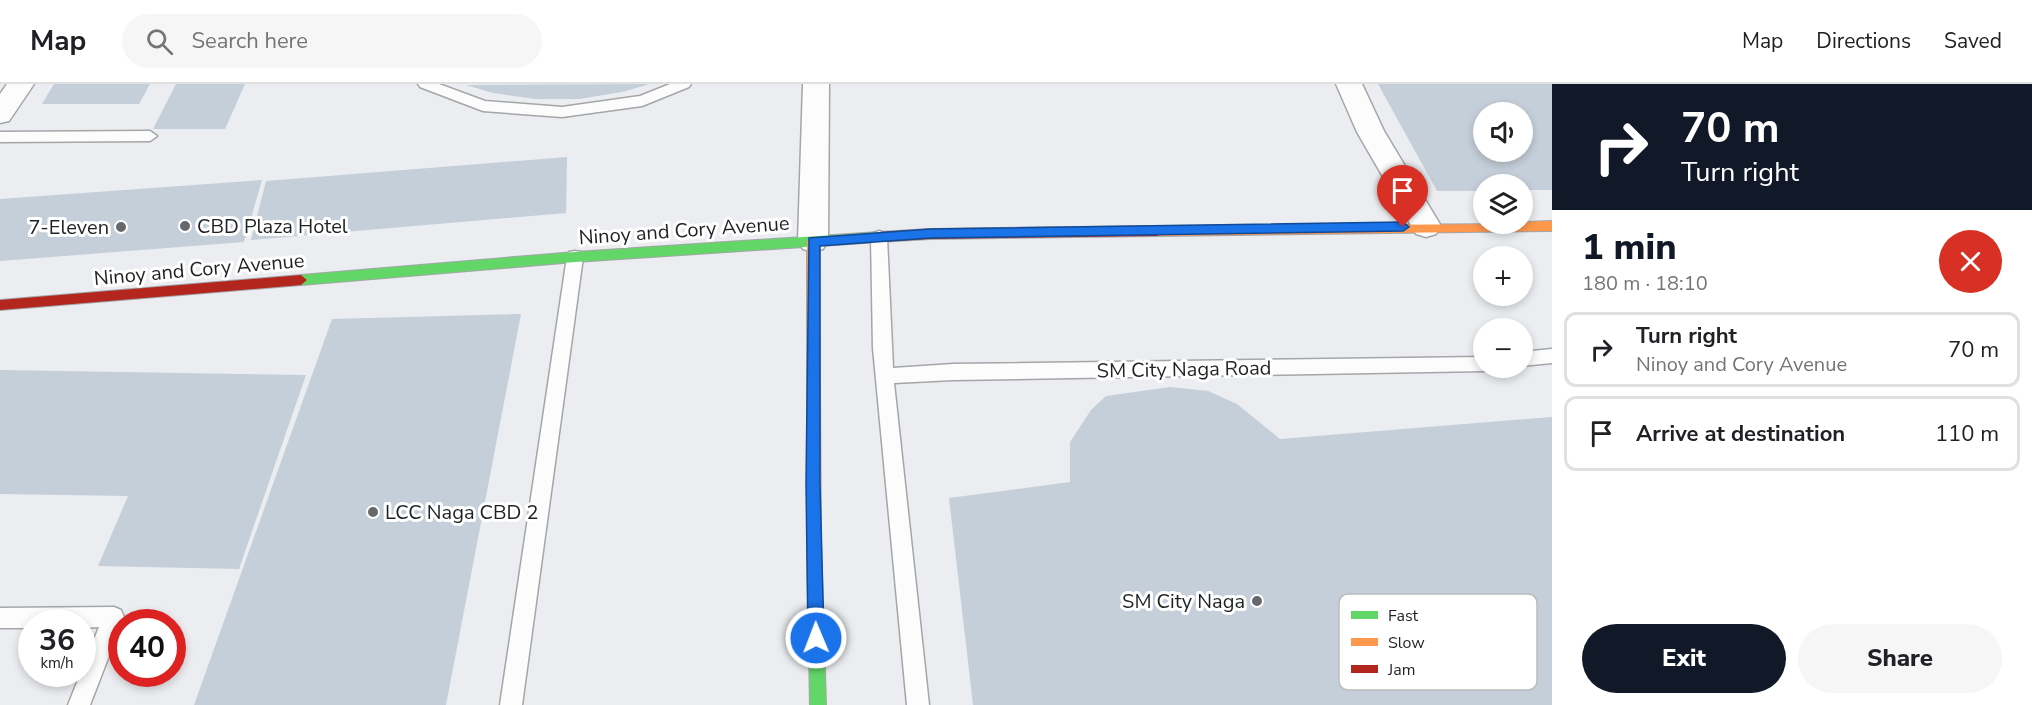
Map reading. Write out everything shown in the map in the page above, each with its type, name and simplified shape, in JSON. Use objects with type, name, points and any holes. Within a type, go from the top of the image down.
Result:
[{"type":"main road","name":"Ninoy and Cory Avenue","points":[[0,305],[575,257],[930,234],[1552,226]]},
{"type":"main road","points":[[813,241],[813,483],[818,705]]},
{"type":"street","points":[[0,114],[21,84]]},
{"type":"street","points":[[813,241],[816,84]]},
{"type":"street","points":[[1349,84],[1371,132],[1426,226]]},
{"type":"lane","points":[[425,84],[483,106],[562,112],[642,101],[684,84]]},
{"type":"lane","points":[[0,137],[150,135]]},
{"type":"lane","points":[[879,237],[882,348],[918,705]]},
{"type":"lane","points":[[511,705],[575,257]]},
{"type":"lane","points":[[1533,358],[1552,356]]},
{"type":"lane","name":"SM City Naga Road","points":[[885,376],[953,372],[1473,364]]},
{"type":"lane","points":[[0,618],[114,618],[79,705]]},
{"type":"building","points":[[54,84],[150,84],[139,104],[42,104]]},
{"type":"building","points":[[176,84],[245,84],[225,129],[153,129]]},
{"type":"building","points":[[650,84],[622,92],[579,99],[535,99],[493,93],[466,85]]},
{"type":"building","points":[[1378,84],[1552,84],[1552,190],[1533,190],[1533,174],[1473,174],[1473,191],[1437,191]]},
{"type":"building","points":[[567,157],[566,213],[251,240],[266,181]]},
{"type":"building","points":[[262,180],[244,242],[0,261],[0,199]]},
{"type":"building","name":"LCC Naga CBD 2","points":[[521,314],[446,705],[194,705],[332,319]]},
{"type":"building","points":[[0,370],[306,375],[239,569],[98,566],[128,496],[0,494]]},
{"type":"building","name":"SM City Naga","points":[[1170,387],[1208,391],[1237,404],[1280,439],[1552,417],[1552,705],[973,705],[949,498],[1070,482],[1070,442],[1091,410],[1106,396]]},
{"type":"traffic: fast","points":[[301,280],[575,257],[879,237]]},
{"type":"traffic: fast","points":[[814,543],[818,705]]},
{"type":"traffic: slow","points":[[1157,231],[1552,226]]},
{"type":"traffic: slow","points":[[813,241],[814,543]]},
{"type":"traffic: jam","points":[[879,237],[930,234],[1157,231]]},
{"type":"traffic: jam","points":[[0,305],[301,280]]},
{"type":"place","name":"CBD Plaza Hotel","points":[[185,226]]},
{"type":"place","name":"7-Eleven","points":[[121,227]]},
{"type":"place","name":"LCC Naga CBD 2","points":[[373,512]]},
{"type":"place","name":"SM City Naga","points":[[1257,601]]},
{"type":"route","points":[[816,638],[813,483],[813,241],[930,234],[1403,227]]}]
